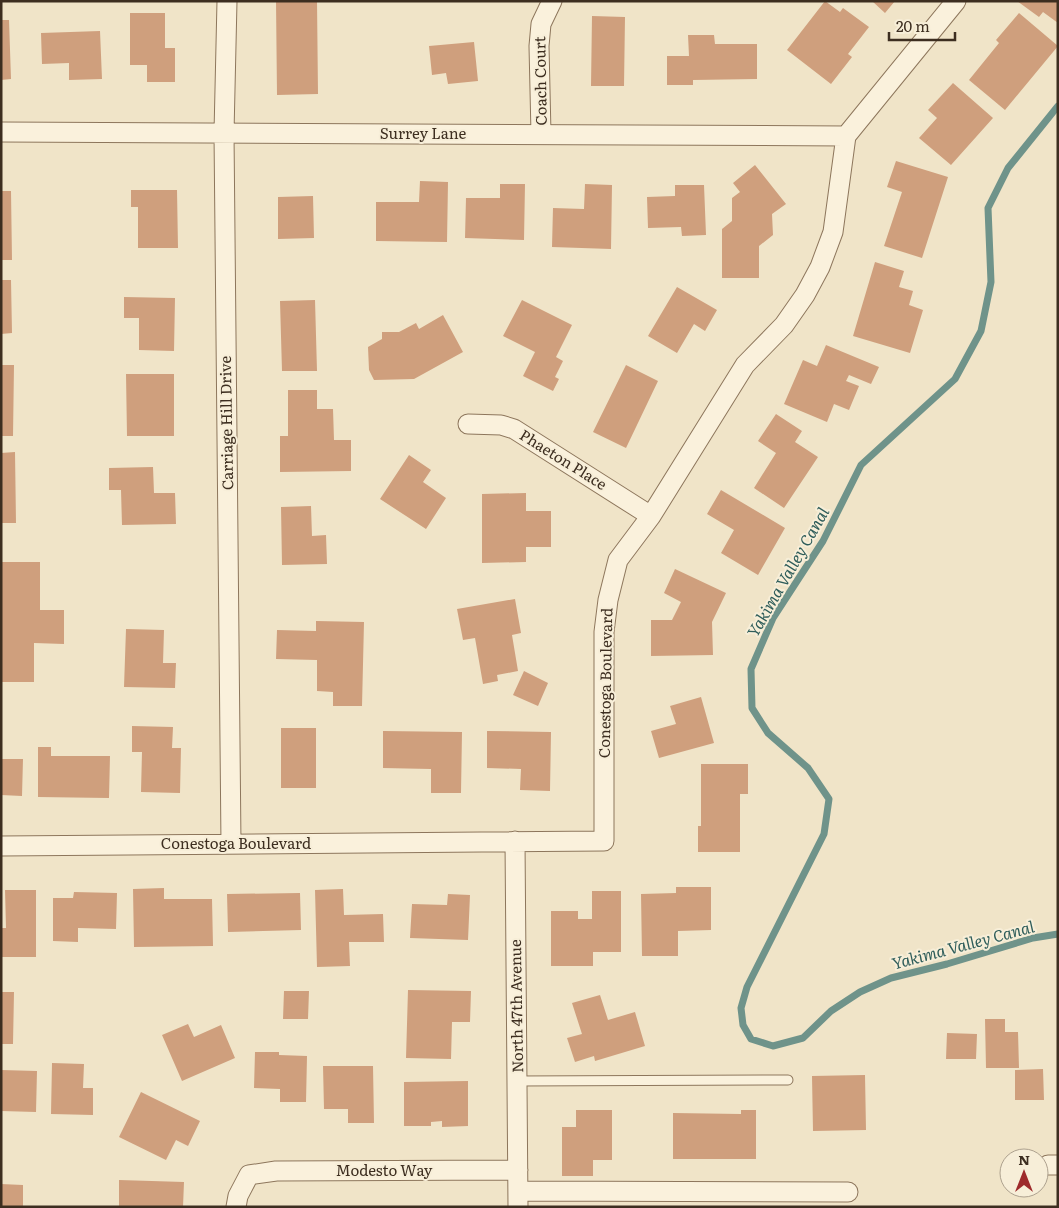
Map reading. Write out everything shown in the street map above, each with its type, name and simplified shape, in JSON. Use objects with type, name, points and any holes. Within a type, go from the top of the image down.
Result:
[{"type":"street","name":"Carriage Hill Drive","points":[[227,1],[224,133],[231,844]]},
{"type":"street","name":"Coach Court","points":[[541,134],[539,38],[541,24],[552,1]]},
{"type":"street","points":[[846,136],[956,1]]},
{"type":"street","name":"Surrey Lane","points":[[1,132],[846,136]]},
{"type":"street","name":"Conestoga Boulevard","points":[[1,846],[604,841],[604,632],[608,600],[618,560],[650,516],[745,365],[784,325],[805,296],[820,267],[833,232],[846,136]]},
{"type":"street","name":"Phaeton Place","points":[[468,424],[501,425],[514,429],[650,516]]},
{"type":"street","name":"North 47th Avenue","points":[[515,841],[518,1199]]},
{"type":"street","name":"Modesto Way","points":[[236,1207],[238,1196],[249,1174],[276,1171],[518,1170]]},
{"type":"street","points":[[518,1199],[848,1192]]},
{"type":"lane","points":[[518,1081],[788,1080]]},
{"type":"building","points":[[276,1],[317,1],[318,94],[277,95]]},
{"type":"building","points":[[825,1],[840,12],[843,8],[869,27],[848,54],[852,57],[831,84],[787,50]]},
{"type":"building","points":[[872,1],[895,1],[885,13]]},
{"type":"building","points":[[1017,1],[1058,1],[1058,23],[1043,12],[1039,17]]},
{"type":"building","points":[[130,13],[165,13],[165,48],[175,48],[175,82],[147,82],[147,65],[130,65]]},
{"type":"building","points":[[1019,13],[1058,46],[1005,110],[969,80],[999,43],[996,40]]},
{"type":"building","points":[[592,16],[625,17],[624,86],[591,86]]},
{"type":"building","points":[[1,20],[9,20],[11,79],[1,80]]},
{"type":"building","points":[[100,31],[102,79],[69,80],[69,63],[42,64],[41,33]]},
{"type":"building","points":[[688,35],[714,35],[715,44],[757,44],[757,79],[693,80],[693,85],[667,85],[667,56],[689,56]]},
{"type":"building","points":[[474,42],[478,81],[448,84],[446,73],[432,75],[429,46]]},
{"type":"building","points":[[953,83],[993,118],[951,165],[919,138],[937,118],[928,110]]},
{"type":"building","points":[[896,161],[948,177],[922,258],[884,246],[902,192],[887,187]]},
{"type":"building","points":[[755,165],[786,204],[772,214],[773,235],[759,246],[759,278],[722,278],[722,229],[732,221],[732,198],[740,192],[733,183]]},
{"type":"building","points":[[420,181],[448,182],[447,242],[376,241],[376,202],[419,202]]},
{"type":"building","points":[[500,184],[525,184],[524,240],[465,238],[466,198],[500,198]]},
{"type":"building","points":[[585,184],[612,185],[611,249],[552,247],[553,208],[584,209]]},
{"type":"building","points":[[675,185],[704,185],[706,235],[682,236],[681,227],[648,228],[647,197],[675,196]]},
{"type":"building","points":[[131,190],[177,190],[178,248],[138,248],[138,207],[131,207]]},
{"type":"building","points":[[1,191],[11,191],[12,260],[1,260]]},
{"type":"building","points":[[313,196],[314,238],[278,239],[278,197]]},
{"type":"building","points":[[875,262],[904,271],[899,287],[913,291],[909,305],[923,310],[910,353],[853,336]]},
{"type":"building","points":[[1,280],[11,280],[12,333],[1,334]]},
{"type":"building","points":[[677,287],[717,310],[705,331],[694,324],[677,353],[648,336]]},
{"type":"building","points":[[124,297],[175,298],[174,351],[139,350],[139,318],[124,318]]},
{"type":"building","points":[[315,300],[317,371],[282,371],[280,301]]},
{"type":"building","points":[[522,300],[572,325],[556,357],[563,361],[555,377],[559,379],[553,391],[523,376],[535,352],[503,336]]},
{"type":"building","points":[[443,315],[463,352],[414,379],[374,380],[369,370],[368,347],[382,339],[382,332],[399,332],[416,323],[419,329]]},
{"type":"building","points":[[826,345],[879,367],[871,384],[849,375],[846,381],[859,386],[849,410],[834,404],[827,422],[784,404],[803,360],[817,366]]},
{"type":"building","points":[[1,365],[14,365],[13,436],[1,436]]},
{"type":"building","points":[[626,365],[658,381],[626,448],[593,432]]},
{"type":"building","points":[[126,374],[174,374],[174,436],[127,436]]},
{"type":"building","points":[[288,390],[317,390],[317,409],[333,409],[334,440],[351,440],[351,471],[280,472],[280,436],[288,436]]},
{"type":"building","points":[[776,414],[802,431],[795,442],[818,457],[784,508],[754,488],[776,453],[758,441]]},
{"type":"building","points":[[15,452],[16,523],[1,523],[1,453]]},
{"type":"building","points":[[409,455],[431,470],[423,482],[446,498],[426,529],[380,499]]},
{"type":"building","points":[[153,467],[154,493],[175,493],[176,524],[122,525],[121,490],[109,490],[109,468]]},
{"type":"building","points":[[721,490],[785,528],[758,575],[721,553],[734,530],[707,514]]},
{"type":"building","points":[[526,493],[526,511],[551,511],[551,547],[526,547],[526,562],[482,563],[482,494]]},
{"type":"building","points":[[311,506],[312,536],[326,535],[327,564],[282,565],[281,507]]},
{"type":"building","points":[[2,562],[40,562],[40,610],[64,610],[64,644],[34,643],[34,682],[1,682]]},
{"type":"building","points":[[675,569],[726,593],[712,622],[713,655],[651,656],[651,620],[672,620],[681,602],[664,593]]},
{"type":"building","points":[[515,599],[521,633],[512,635],[518,671],[497,675],[498,681],[483,684],[475,638],[463,640],[457,609]]},
{"type":"building","points":[[316,621],[364,622],[362,706],[333,706],[333,692],[317,691],[317,660],[276,659],[277,630],[316,631]]},
{"type":"building","points":[[126,629],[164,630],[163,663],[176,663],[175,688],[124,687]]},
{"type":"building","points":[[524,671],[548,683],[538,706],[513,695]]},
{"type":"building","points":[[701,697],[714,743],[659,758],[651,731],[676,724],[670,706]]},
{"type":"building","points":[[132,726],[173,727],[172,748],[181,748],[180,793],[141,792],[142,752],[132,752]]},
{"type":"building","points":[[281,728],[316,728],[316,788],[281,788]]},
{"type":"building","points":[[383,731],[462,732],[461,793],[431,793],[431,769],[383,768]]},
{"type":"building","points":[[487,731],[551,732],[550,791],[520,790],[521,769],[487,768]]},
{"type":"building","points":[[38,747],[51,747],[51,756],[110,756],[109,798],[38,797]]},
{"type":"building","points":[[1,759],[23,759],[22,796],[1,795]]},
{"type":"building","points":[[701,764],[748,764],[748,794],[740,794],[740,852],[698,852],[698,826],[701,826]]},
{"type":"building","points":[[676,887],[711,887],[711,930],[678,931],[678,956],[642,956],[641,894],[676,893]]},
{"type":"building","points":[[164,888],[164,899],[212,899],[213,946],[134,947],[133,889]]},
{"type":"building","points":[[343,889],[344,915],[383,914],[384,942],[349,942],[350,966],[317,967],[315,890]]},
{"type":"building","points":[[5,890],[36,890],[36,957],[1,957],[1,928],[6,928]]},
{"type":"building","points":[[592,891],[621,891],[621,952],[593,952],[593,966],[551,966],[551,911],[578,911],[578,919],[592,919]]},
{"type":"building","points":[[74,892],[117,893],[116,929],[78,928],[78,942],[53,941],[53,898],[73,898]]},
{"type":"building","points":[[300,893],[301,930],[228,932],[227,894]]},
{"type":"building","points":[[448,894],[470,895],[468,940],[410,938],[412,904],[447,905]]},
{"type":"building","points":[[408,990],[471,991],[470,1022],[452,1022],[451,1059],[406,1058]]},
{"type":"building","points":[[284,991],[309,991],[308,1019],[283,1019]]},
{"type":"building","points":[[1,992],[14,992],[13,1044],[1,1044]]},
{"type":"building","points":[[600,995],[608,1020],[635,1012],[645,1046],[595,1061],[594,1056],[575,1062],[567,1038],[582,1034],[572,1003]]},
{"type":"building","points":[[985,1019],[1005,1019],[1005,1032],[1018,1032],[1019,1068],[986,1068]]},
{"type":"building","points":[[188,1024],[194,1037],[221,1025],[235,1058],[182,1081],[162,1035]]},
{"type":"building","points":[[947,1033],[977,1034],[976,1059],[946,1059]]},
{"type":"building","points":[[255,1052],[279,1052],[279,1055],[307,1056],[306,1102],[280,1102],[280,1089],[254,1088]]},
{"type":"building","points":[[52,1063],[84,1064],[83,1088],[93,1088],[93,1115],[51,1114]]},
{"type":"building","points":[[323,1066],[373,1066],[374,1123],[348,1123],[348,1109],[324,1109]]},
{"type":"building","points":[[1043,1069],[1044,1100],[1015,1100],[1015,1070]]},
{"type":"building","points":[[1,1070],[37,1071],[36,1112],[1,1111]]},
{"type":"building","points":[[865,1075],[866,1130],[813,1131],[812,1076]]},
{"type":"building","points":[[468,1081],[468,1126],[442,1127],[442,1121],[431,1122],[431,1126],[404,1126],[404,1082]]},
{"type":"building","points":[[141,1092],[200,1121],[188,1146],[176,1140],[166,1160],[119,1137]]},
{"type":"building","points":[[576,1110],[612,1110],[612,1160],[593,1160],[593,1176],[562,1176],[562,1127],[576,1127]]},
{"type":"building","points":[[741,1110],[756,1110],[756,1159],[673,1159],[673,1113],[741,1114]]},
{"type":"building","points":[[119,1180],[184,1182],[183,1207],[119,1206]]},
{"type":"building","points":[[1,1184],[23,1185],[23,1207],[1,1207]]},
{"type":"waterway","name":"Yakima Valley Canal","points":[[1058,106],[1008,168],[988,208],[991,282],[981,331],[955,379],[861,465],[823,541],[773,618],[751,669],[752,708],[768,733],[808,768],[829,799],[824,834],[747,987],[741,1008],[743,1025],[751,1039],[773,1046],[803,1038],[831,1011],[860,992],[891,978],[947,964],[1033,938],[1058,934]]}]
